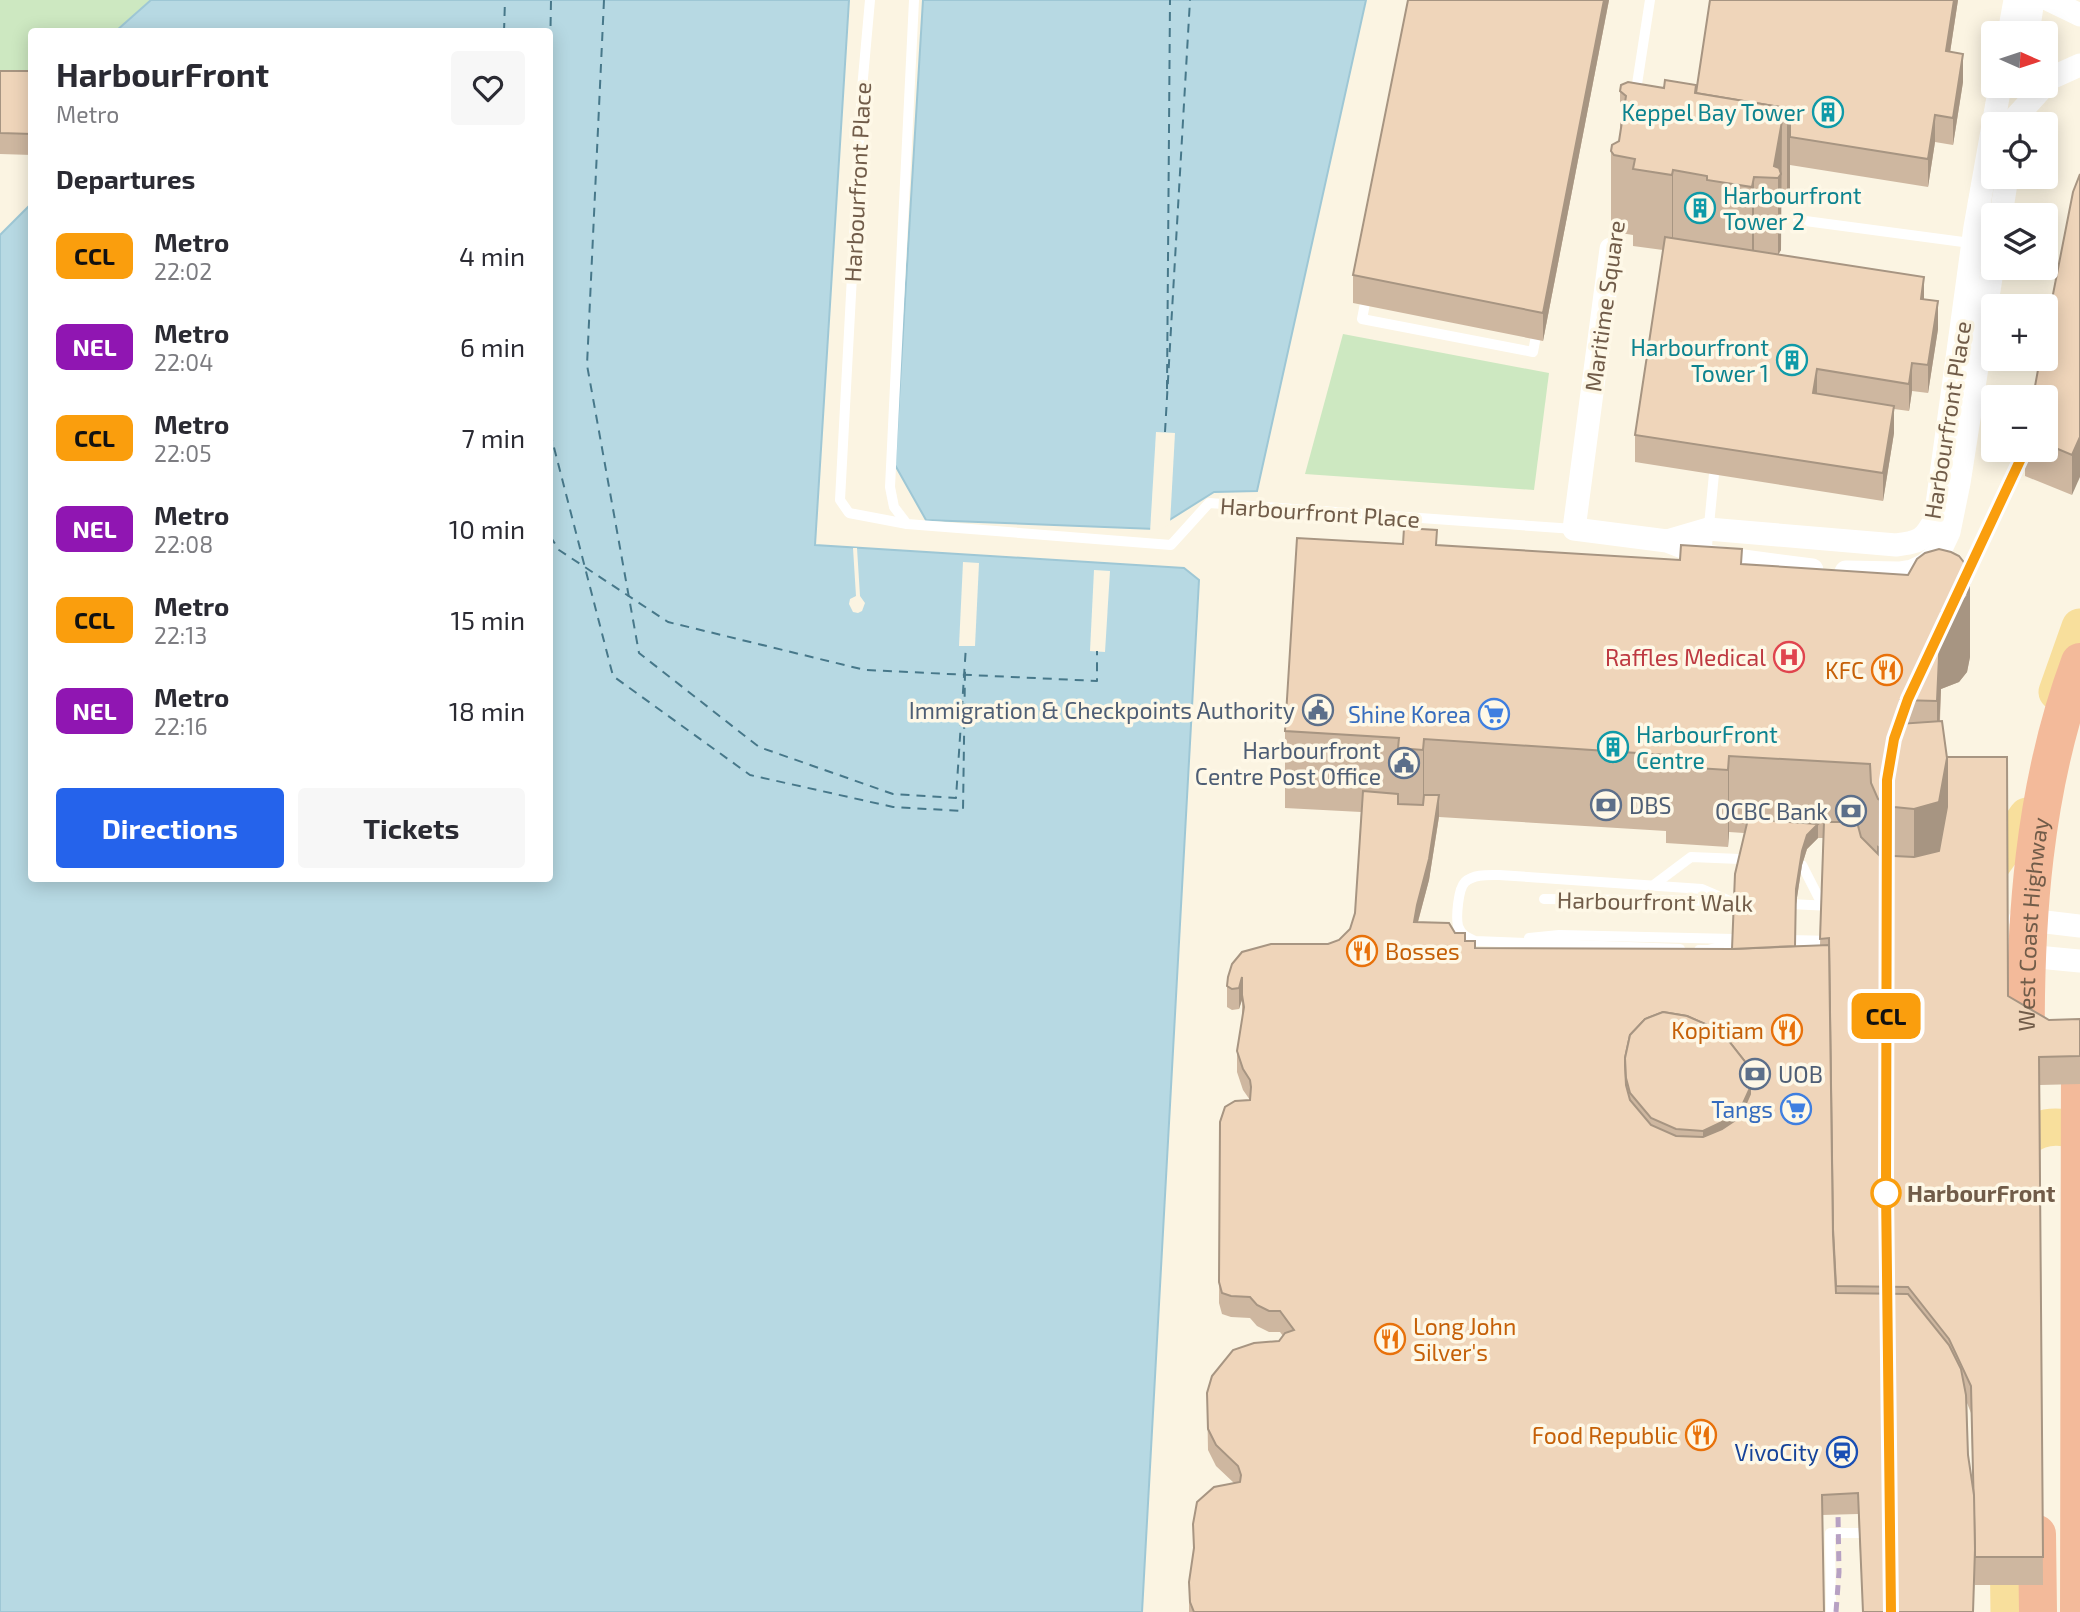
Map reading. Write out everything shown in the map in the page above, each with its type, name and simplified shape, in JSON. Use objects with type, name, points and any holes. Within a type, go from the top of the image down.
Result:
[{"type":"highway","name":"West Coast Highway","points":[[2011,1140],[2025,1002],[2030,894],[2040,815],[2063,710],[2080,662]]},
{"type":"highway","points":[[2079,1612],[2080,1060]]},
{"type":"highway","points":[[2022,1503],[2038,1612]]},
{"type":"main road","points":[[2080,627],[2068,655],[2038,757],[2011,918],[2008,954],[2011,1140],[2021,1140],[2033,1132],[2052,1128],[2080,1132]]},
{"type":"main road","points":[[1945,902],[1964,890],[1994,862],[2028,816]]},
{"type":"main road","points":[[2003,1609],[2022,1503]]},
{"type":"street","points":[[2011,21],[2015,0]]},
{"type":"street","points":[[2030,21],[2033,0]]},
{"type":"street","points":[[2049,0],[2080,15]]},
{"type":"street","name":"Harbourfront Place","points":[[1987,203],[1999,98]]},
{"type":"street","points":[[2023,112],[2034,98]]},
{"type":"street","name":"Maritime Square","points":[[1574,529],[1612,243]]},
{"type":"street","name":"Harbourfront Place","points":[[1667,541],[1708,529],[1896,545],[1914,543],[1927,536],[1935,519],[1981,256]]},
{"type":"street","name":"Harbourfront Place","points":[[1574,529],[1667,541],[1706,556],[1806,574],[1921,573],[1940,551],[1954,513],[1991,280]]},
{"type":"street","points":[[2011,918],[2080,926]]},
{"type":"street","points":[[2008,954],[2080,961]]},
{"type":"lane","name":"Harbourfront Place","points":[[870,0],[862,89],[840,500],[849,513],[907,524],[1171,545],[1209,503],[1574,529]]},
{"type":"lane","name":"Harbourfront Place","points":[[907,524],[894,507],[890,487],[914,0]]},
{"type":"lane","points":[[1633,111],[1650,0]]},
{"type":"lane","points":[[1798,220],[1981,245]]},
{"type":"lane","points":[[1369,283],[1362,320],[1533,352],[1539,316]]},
{"type":"lane","points":[[1706,556],[1714,474]]},
{"type":"lane","points":[[1655,884],[1690,857],[1740,859]]},
{"type":"lane","points":[[1802,865],[1844,942]]},
{"type":"lane","name":"Harbourfront Walk","points":[[1512,958],[1525,938],[1559,935],[1751,939],[1708,950],[1475,942],[1464,935],[1458,926],[1460,892],[1466,881],[1479,876],[1655,884],[1702,889],[1736,901],[1544,899]]},
{"type":"lane","points":[[1789,904],[1830,920]]},
{"type":"lane","points":[[1788,940],[1830,920],[1845,907]]},
{"type":"lane","points":[[1831,1612],[1830,1533],[1859,1534]]},
{"type":"green space","points":[[0,0],[151,0],[119,28],[28,28],[28,81],[0,78]]},
{"type":"green space","points":[[1343,334],[1549,373],[1534,490],[1305,474]]},
{"type":"water","points":[[151,0],[849,0],[815,545],[1184,568],[1199,580],[1142,1612],[0,1612],[0,235],[28,207],[28,882],[553,882],[553,28],[119,28]]},
{"type":"water","points":[[923,0],[1366,0],[1257,491],[1214,492],[1155,529],[926,520],[895,465]]},
{"type":"pier","points":[[1156,432],[1175,433],[1170,524],[1150,532]]},
{"type":"pier","points":[[853,548],[857,548],[860,596],[865,603],[862,611],[858,613],[853,612],[849,604],[850,599],[856,596]]},
{"type":"pier","points":[[963,562],[979,563],[975,646],[959,646]]},
{"type":"pier","points":[[1094,570],[1110,571],[1105,652],[1090,651]]},
{"type":"building","points":[[1408,0],[1604,0],[1543,313],[1353,275]]},
{"type":"building","name":"Keppel Bay Tower","points":[[1710,0],[1954,0],[1946,51],[1963,54],[1953,118],[1935,115],[1928,159],[1790,137],[1790,115],[1786,108],[1696,93]]},
{"type":"building","points":[[0,71],[28,71],[28,134],[0,133]]},
{"type":"building","points":[[1665,80],[1696,85],[1695,93],[1786,108],[1790,115],[1787,120],[1782,121],[1774,166],[1779,168],[1781,174],[1778,178],[1754,177],[1752,187],[1707,180],[1707,176],[1673,170],[1672,175],[1633,169],[1635,159],[1614,155],[1611,151],[1612,145],[1619,141],[1626,96],[1620,91],[1621,85],[1628,82],[1664,88]]},
{"type":"building","points":[[2080,174],[2080,437],[2072,455],[2058,449],[2058,385],[2035,385],[2038,371],[2058,371],[2058,294],[2053,294],[2058,280],[2073,192]]},
{"type":"building","name":"Harbourfront Tower 1","points":[[1665,237],[1924,277],[1921,299],[1938,301],[1928,365],[1912,363],[1909,384],[1817,369],[1813,393],[1894,406],[1883,473],[1635,435]]},
{"type":"building","name":"HarbourFront Centre","points":[[1404,528],[1437,530],[1436,545],[1680,560],[1681,545],[1742,549],[1741,564],[1908,575],[1917,559],[1925,553],[1939,549],[1959,556],[1966,565],[1970,580],[1967,596],[1959,606],[1941,612],[1937,701],[1900,700],[1899,724],[1942,721],[1947,758],[1939,802],[1914,809],[1894,807],[1878,799],[1871,783],[1870,764],[1729,756],[1728,770],[1666,766],[1667,755],[1424,739],[1423,750],[1398,748],[1399,738],[1285,731],[1297,538],[1403,544]]},
{"type":"building","points":[[1947,757],[2007,757],[2008,996],[2049,1020],[2080,1019],[2080,1056],[2039,1057],[2043,1557],[1975,1557],[1971,1386],[1949,1339],[1908,1287],[1836,1286],[1829,938],[1820,939],[1824,822],[1857,822],[1861,837],[1878,854],[1878,847],[1894,856],[1914,857],[1939,851],[1947,807]]},
{"type":"building","points":[[1363,791],[1398,794],[1398,804],[1423,805],[1424,795],[1439,795],[1429,859],[1414,922],[1449,923],[1455,933],[1465,933],[1465,941],[1475,941],[1475,948],[1732,949],[1829,945],[1836,1293],[1908,1294],[1949,1345],[1961,1369],[1966,1395],[1968,1455],[1974,1495],[1973,1612],[1863,1612],[1858,1493],[1822,1495],[1824,1612],[1194,1612],[1190,1602],[1189,1582],[1197,1502],[1214,1487],[1240,1482],[1241,1475],[1238,1466],[1216,1445],[1208,1429],[1207,1393],[1212,1376],[1233,1350],[1254,1343],[1279,1341],[1285,1333],[1294,1330],[1280,1311],[1269,1311],[1257,1305],[1250,1297],[1222,1293],[1219,1282],[1220,1122],[1225,1107],[1235,1101],[1250,1100],[1251,1087],[1237,1051],[1244,1007],[1242,977],[1239,988],[1232,989],[1227,986],[1228,977],[1232,964],[1242,952],[1271,944],[1328,944],[1339,940],[1350,929],[1355,913]],"holes":[[[1663,1012],[1687,1016],[1710,1026],[1728,1040],[1746,1063],[1750,1088],[1740,1117],[1703,1137],[1676,1136],[1651,1125],[1630,1100],[1626,1085],[1625,1058],[1630,1035],[1645,1019]]]},
{"type":"building","points":[[1748,819],[1818,824],[1807,835],[1802,851],[1796,889],[1795,946],[1732,949],[1735,874]]},
{"type":"building","points":[[1663,1012],[1687,1016],[1710,1026],[1728,1040],[1746,1063],[1750,1088],[1740,1110],[1703,1131],[1676,1129],[1651,1118],[1630,1093],[1625,1058],[1630,1035],[1645,1019]]},
{"type":"ferry route","points":[[504,28],[505,0]]},
{"type":"ferry route","points":[[551,0],[551,28]]},
{"type":"ferry route","points":[[604,0],[587,365],[639,653],[759,747],[893,794],[956,798],[966,646]]},
{"type":"ferry route","points":[[1167,389],[1170,0]]},
{"type":"ferry route","points":[[1165,432],[1190,0]]},
{"type":"ferry route","points":[[553,444],[613,676],[750,775],[893,807],[963,811],[965,671]]},
{"type":"ferry route","points":[[553,541],[559,550],[668,622],[865,670],[1097,681],[1097,651]]},
{"type":"railway","points":[[1836,1612],[1839,1572],[1838,1515]]},
{"type":"metro line","name":"CCL","points":[[1891,1612],[1886,1190],[1887,780],[1894,739],[1908,699],[2019,462]]},
{"type":"place","name":"Keppel Bay Tower","points":[[1828,112]]},
{"type":"place","name":"Harbourfront Tower 2","points":[[1700,208]]},
{"type":"place","name":"Harbourfront Tower 1","points":[[1792,360]]},
{"type":"place","name":"Raffles Medical","points":[[1789,657]]},
{"type":"place","name":"KFC","points":[[1887,670]]},
{"type":"place","name":"Immigration & Checkpoints Authority","points":[[1318,710]]},
{"type":"place","name":"Shine Korea","points":[[1494,714]]},
{"type":"place","name":"HarbourFront Centre","points":[[1613,747]]},
{"type":"place","name":"Harbourfront Centre Post Office","points":[[1404,763]]},
{"type":"place","name":"DBS","points":[[1606,805]]},
{"type":"place","name":"OCBC Bank","points":[[1851,811]]},
{"type":"place","name":"Bosses","points":[[1362,951]]},
{"type":"place","name":"Kopitiam","points":[[1787,1030]]},
{"type":"place","name":"UOB","points":[[1755,1074]]},
{"type":"place","name":"Tangs","points":[[1796,1109]]},
{"type":"place","name":"HarbourFront","points":[[1886,1193]]},
{"type":"place","name":"Long John Silver's","points":[[1390,1339]]},
{"type":"place","name":"Food Republic","points":[[1701,1435]]},
{"type":"place","name":"VivoCity","points":[[1842,1452]]}]
